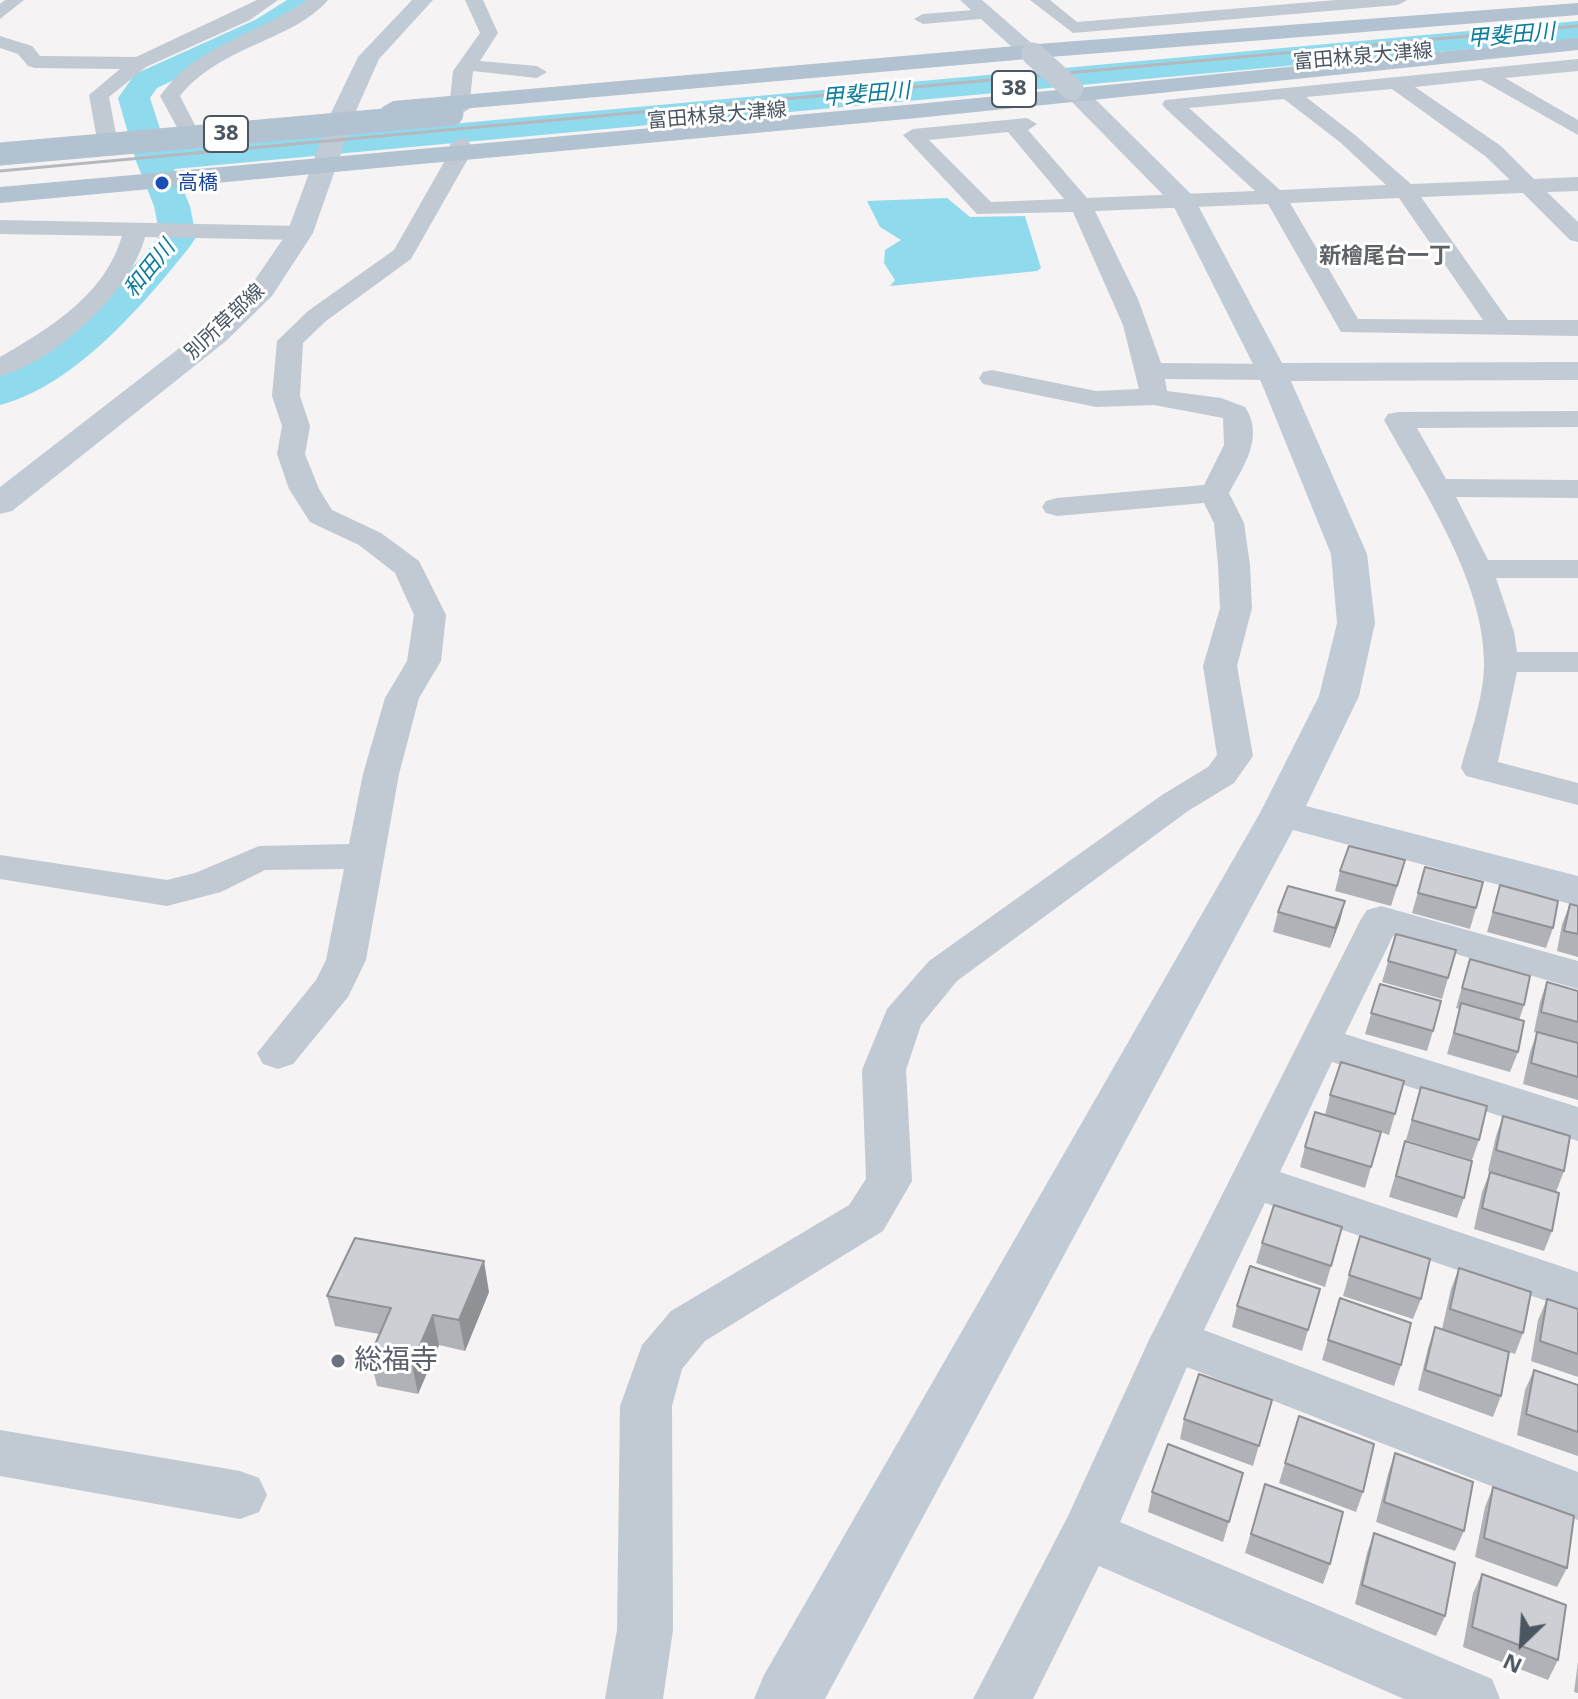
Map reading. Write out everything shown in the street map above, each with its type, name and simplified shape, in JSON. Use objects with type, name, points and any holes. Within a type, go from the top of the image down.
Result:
[{"type":"main road","points":[[0,195],[326,163],[458,127],[1031,53],[1578,11]]},
{"type":"main road","name":"富田林泉大津線","points":[[0,183],[458,127],[1578,11]]},
{"type":"main road","name":"富田林泉大津線","points":[[0,154],[458,127],[1578,36]]},
{"type":"main road","points":[[0,143],[343,113],[458,127],[917,111],[1074,91],[1403,64],[1577,60]]},
{"type":"street","points":[[0,14],[15,0]]},
{"type":"street","points":[[108,133],[99,95],[139,63],[244,16],[269,0]]},
{"type":"street","points":[[181,127],[170,96],[197,67],[301,15],[319,0]]},
{"type":"street","name":"別所草部線","points":[[0,504],[236,317],[275,274],[300,233],[343,113],[369,57],[423,0]]},
{"type":"street","points":[[907,0],[941,35]]},
{"type":"street","points":[[1039,0],[1073,28],[1235,14],[1305,4],[1398,0]]},
{"type":"street","points":[[1213,0],[1235,14]]},
{"type":"street","points":[[278,1053],[333,987],[346,960],[381,774],[402,698],[424,661],[430,615],[408,568],[370,539],[321,516],[304,489],[291,454],[296,426],[286,396],[290,341],[317,316],[403,254],[458,127],[463,71],[489,33],[481,6]]},
{"type":"street","points":[[788,1699],[1281,813],[1339,696],[1356,623],[1349,554],[1272,372],[1184,202],[1074,91],[978,7],[923,19]]},
{"type":"street","points":[[1134,7],[1153,21]]},
{"type":"street","points":[[0,42],[25,50],[35,62],[139,63]]},
{"type":"street","points":[[1577,60],[1484,74],[1172,104],[1275,197],[1350,327],[1578,328]]},
{"type":"street","points":[[467,65],[537,72]]},
{"type":"street","points":[[1484,74],[1578,129]]},
{"type":"street","points":[[1397,83],[1493,151],[1532,186],[1578,235]]},
{"type":"street","points":[[1288,93],[1348,139],[1406,192],[1501,328]]},
{"type":"street","points":[[1153,384],[1106,255],[1081,205],[1023,131],[913,135],[985,209],[1081,205],[1184,202],[1578,184]]},
{"type":"street","points":[[0,227],[300,233]]},
{"type":"street","points":[[0,368],[61,330],[93,302],[126,263],[138,230]]},
{"type":"street","points":[[992,378],[1096,399],[1153,384],[1272,372],[1578,371]]},
{"type":"street","points":[[1153,384],[1235,413],[1242,428],[1239,447],[1214,493]]},
{"type":"street","points":[[1578,419],[1398,420],[1437,488],[1495,620],[1501,662],[1479,768],[1578,794]]},
{"type":"street","points":[[1437,488],[1578,489]]},
{"type":"street","points":[[1057,507],[1214,493]]},
{"type":"street","points":[[634,1699],[645,1630],[646,1406],[660,1360],[688,1326],[866,1218],[889,1181],[884,1070],[902,1020],[943,971],[1175,803],[1221,775],[1235,756],[1220,666],[1236,608],[1234,565],[1229,523],[1214,493]]},
{"type":"street","points":[[1475,569],[1578,569]]},
{"type":"street","points":[[1501,662],[1578,662]]},
{"type":"street","points":[[1281,813],[1578,891]]},
{"type":"street","points":[[0,867],[167,893],[207,883],[259,858],[368,856]]},
{"type":"street","points":[[1002,1699],[1087,1534],[1174,1340],[1381,919],[1578,975]]},
{"type":"street","points":[[1320,1042],[1578,1124]]},
{"type":"street","points":[[1251,1180],[1578,1292]]},
{"type":"street","points":[[1174,1340],[1578,1496]]},
{"type":"street","points":[[0,1453],[240,1495]]},
{"type":"street","points":[[1087,1534],[1471,1699]]},
{"type":"water","points":[[947,198],[970,217],[1025,216],[1041,268],[1037,271],[890,286],[895,280],[884,263],[885,250],[901,240],[880,227],[867,201]]},
{"type":"building","points":[[1349,846],[1405,860],[1397,886],[1340,871]]},
{"type":"building","points":[[1425,867],[1483,882],[1476,908],[1418,893]]},
{"type":"building","points":[[1500,885],[1558,901],[1553,928],[1493,912]]},
{"type":"building","points":[[1288,886],[1345,901],[1335,928],[1278,912]]},
{"type":"building","points":[[1570,904],[1578,906],[1578,934],[1564,931]]},
{"type":"building","points":[[1396,934],[1456,950],[1448,978],[1388,961]]},
{"type":"building","points":[[1470,959],[1530,976],[1524,1005],[1462,988]]},
{"type":"building","points":[[1547,982],[1578,991],[1578,1022],[1541,1012]]},
{"type":"building","points":[[1380,984],[1441,1001],[1433,1031],[1371,1013]]},
{"type":"building","points":[[1461,1003],[1524,1021],[1518,1052],[1454,1033]]},
{"type":"building","points":[[1537,1032],[1578,1043],[1578,1077],[1531,1063]]},
{"type":"building","points":[[1341,1062],[1404,1081],[1395,1114],[1330,1095]]},
{"type":"building","points":[[1421,1087],[1487,1106],[1479,1140],[1412,1120]]},
{"type":"building","points":[[1315,1112],[1381,1132],[1371,1167],[1305,1147]]},
{"type":"building","points":[[1503,1116],[1570,1136],[1564,1171],[1496,1150]]},
{"type":"building","points":[[1405,1141],[1472,1161],[1464,1198],[1396,1176]]},
{"type":"building","points":[[1490,1172],[1559,1193],[1552,1231],[1482,1208]]},
{"type":"building","points":[[1274,1205],[1342,1227],[1331,1266],[1262,1243]]},
{"type":"building","points":[[1360,1236],[1430,1259],[1421,1299],[1349,1275]]},
{"type":"building","points":[[355,1238],[484,1261],[459,1320],[433,1315],[412,1364],[370,1356],[391,1308],[327,1296]]},
{"type":"building","points":[[1250,1266],[1320,1289],[1308,1330],[1237,1306]]},
{"type":"building","points":[[1459,1268],[1531,1292],[1523,1333],[1450,1309]]},
{"type":"building","points":[[1340,1298],[1411,1323],[1401,1365],[1328,1340]]},
{"type":"building","points":[[1547,1299],[1578,1309],[1578,1354],[1540,1341]]},
{"type":"building","points":[[1435,1327],[1509,1352],[1501,1396],[1425,1370]]},
{"type":"building","points":[[1534,1370],[1578,1385],[1578,1432],[1526,1414]]},
{"type":"building","points":[[1199,1374],[1272,1400],[1259,1446],[1184,1419]]},
{"type":"building","points":[[1299,1416],[1374,1444],[1363,1492],[1285,1463]]},
{"type":"building","points":[[1168,1444],[1243,1473],[1229,1522],[1152,1492]]},
{"type":"building","points":[[1395,1453],[1473,1482],[1464,1531],[1384,1502]]},
{"type":"building","points":[[1265,1484],[1343,1512],[1330,1564],[1251,1534]]},
{"type":"building","points":[[1493,1487],[1574,1516],[1567,1568],[1484,1538]]},
{"type":"building","points":[[1374,1533],[1455,1563],[1445,1616],[1362,1585]]},
{"type":"building","points":[[1482,1574],[1566,1605],[1558,1660],[1472,1627]]},
{"type":"waterway","name":"和田川","points":[[154,161],[134,98],[146,81],[265,26],[306,0]]},
{"type":"waterway","name":"甲斐田川","points":[[154,161],[1578,30]]},
{"type":"waterway","name":"和田川","points":[[0,392],[52,361],[98,325],[178,237],[172,206],[154,161]]},
{"type":"railway","points":[[0,171],[1578,26]]},
{"type":"place","name":"高橋","points":[[162,183]]},
{"type":"place","name":"総福寺","points":[[338,1361]]},
{"type":"district","name":"新檜尾台一丁","points":[[1385,257]]}]
